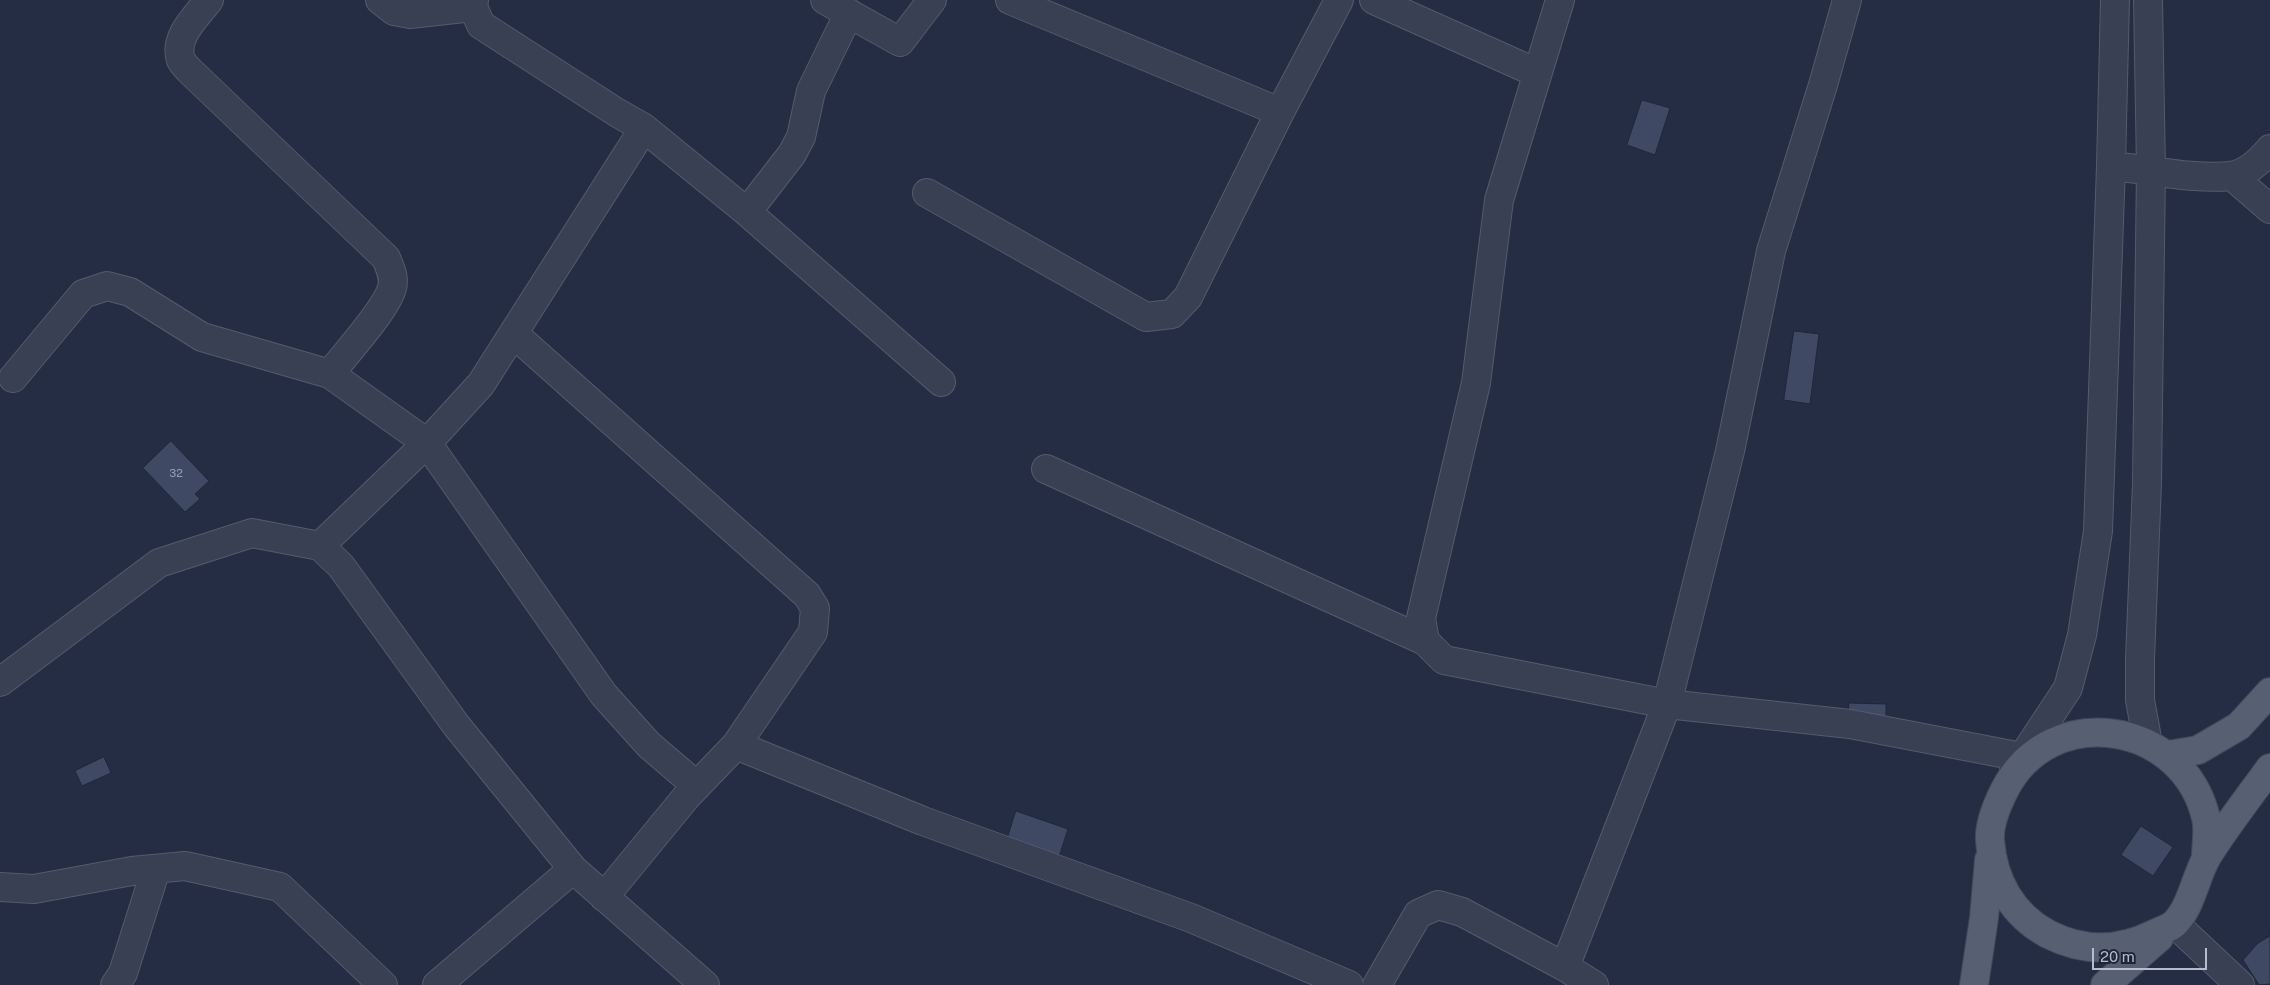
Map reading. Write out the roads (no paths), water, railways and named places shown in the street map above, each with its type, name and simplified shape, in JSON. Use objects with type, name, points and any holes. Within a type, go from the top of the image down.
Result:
[{"type":"main road","points":[[2158,750],[2198,750],[2239,726],[2270,692]]},
{"type":"main road","points":[[1974,985],[1984,918],[1990,838],[1996,806],[2017,766],[2035,752],[2065,737],[2098,731],[2135,737],[2158,750],[2192,784],[2206,818],[2206,857]]},
{"type":"main road","points":[[2105,985],[2175,924],[2195,888],[2206,857],[2270,768]]},
{"type":"main road","points":[[1990,838],[1995,871],[2009,901],[2032,926],[2065,943],[2102,949],[2139,941],[2175,924]]},
{"type":"street","points":[[209,0],[183,34],[180,46],[182,60],[191,72],[386,258],[392,272],[392,287],[385,303],[330,374]]},
{"type":"street","points":[[380,0],[394,11],[410,14],[474,4],[481,24],[616,112],[644,128],[747,212],[941,382]]},
{"type":"street","points":[[825,0],[900,42],[932,0]]},
{"type":"street","points":[[1010,0],[1280,112]]},
{"type":"street","points":[[927,193],[1146,317],[1172,314],[1188,297],[1280,112],[1339,0]]},
{"type":"street","points":[[1374,0],[1537,72]]},
{"type":"street","points":[[1425,641],[1421,618],[1476,382],[1499,200],[1560,0]]},
{"type":"street","points":[[1046,469],[1425,641],[1444,660],[1667,704],[1850,724],[2017,766],[2068,688],[2082,635],[2098,531],[2111,166],[2114,0]]},
{"type":"street","points":[[2148,0],[2150,169],[2147,483],[2140,700],[2158,750]]},
{"type":"street","points":[[1565,967],[1667,704],[1730,451],[1771,251],[1823,85],[1841,1]]},
{"type":"street","points":[[747,212],[792,154],[801,137],[811,91],[849,14]]},
{"type":"street","points":[[320,546],[426,443],[481,384],[644,128]]},
{"type":"street","points":[[2111,166],[2197,175],[2232,176],[2258,164],[2270,149]]},
{"type":"street","points":[[2232,176],[2270,209]]},
{"type":"street","points":[[13,378],[83,294],[108,286],[130,292],[202,337],[330,374],[426,443],[604,695],[649,745],[697,786]]},
{"type":"street","points":[[514,334],[807,595],[815,608],[814,632],[736,745],[697,786],[604,897]]},
{"type":"street","points":[[0,682],[160,563],[252,534],[320,546],[341,566],[456,725],[573,869],[604,897],[678,976],[705,985]]},
{"type":"street","points":[[736,745],[923,821],[1191,918],[1349,985]]},
{"type":"street","points":[[0,887],[34,889],[132,871],[184,866],[280,887],[383,985]]},
{"type":"street","points":[[115,985],[122,973],[156,869]]},
{"type":"street","points":[[437,985],[573,869]]},
{"type":"street","points":[[1377,985],[1418,914],[1438,905],[1462,912],[1565,967],[1594,985]]},
{"type":"street","points":[[2175,924],[2240,985]]}]
